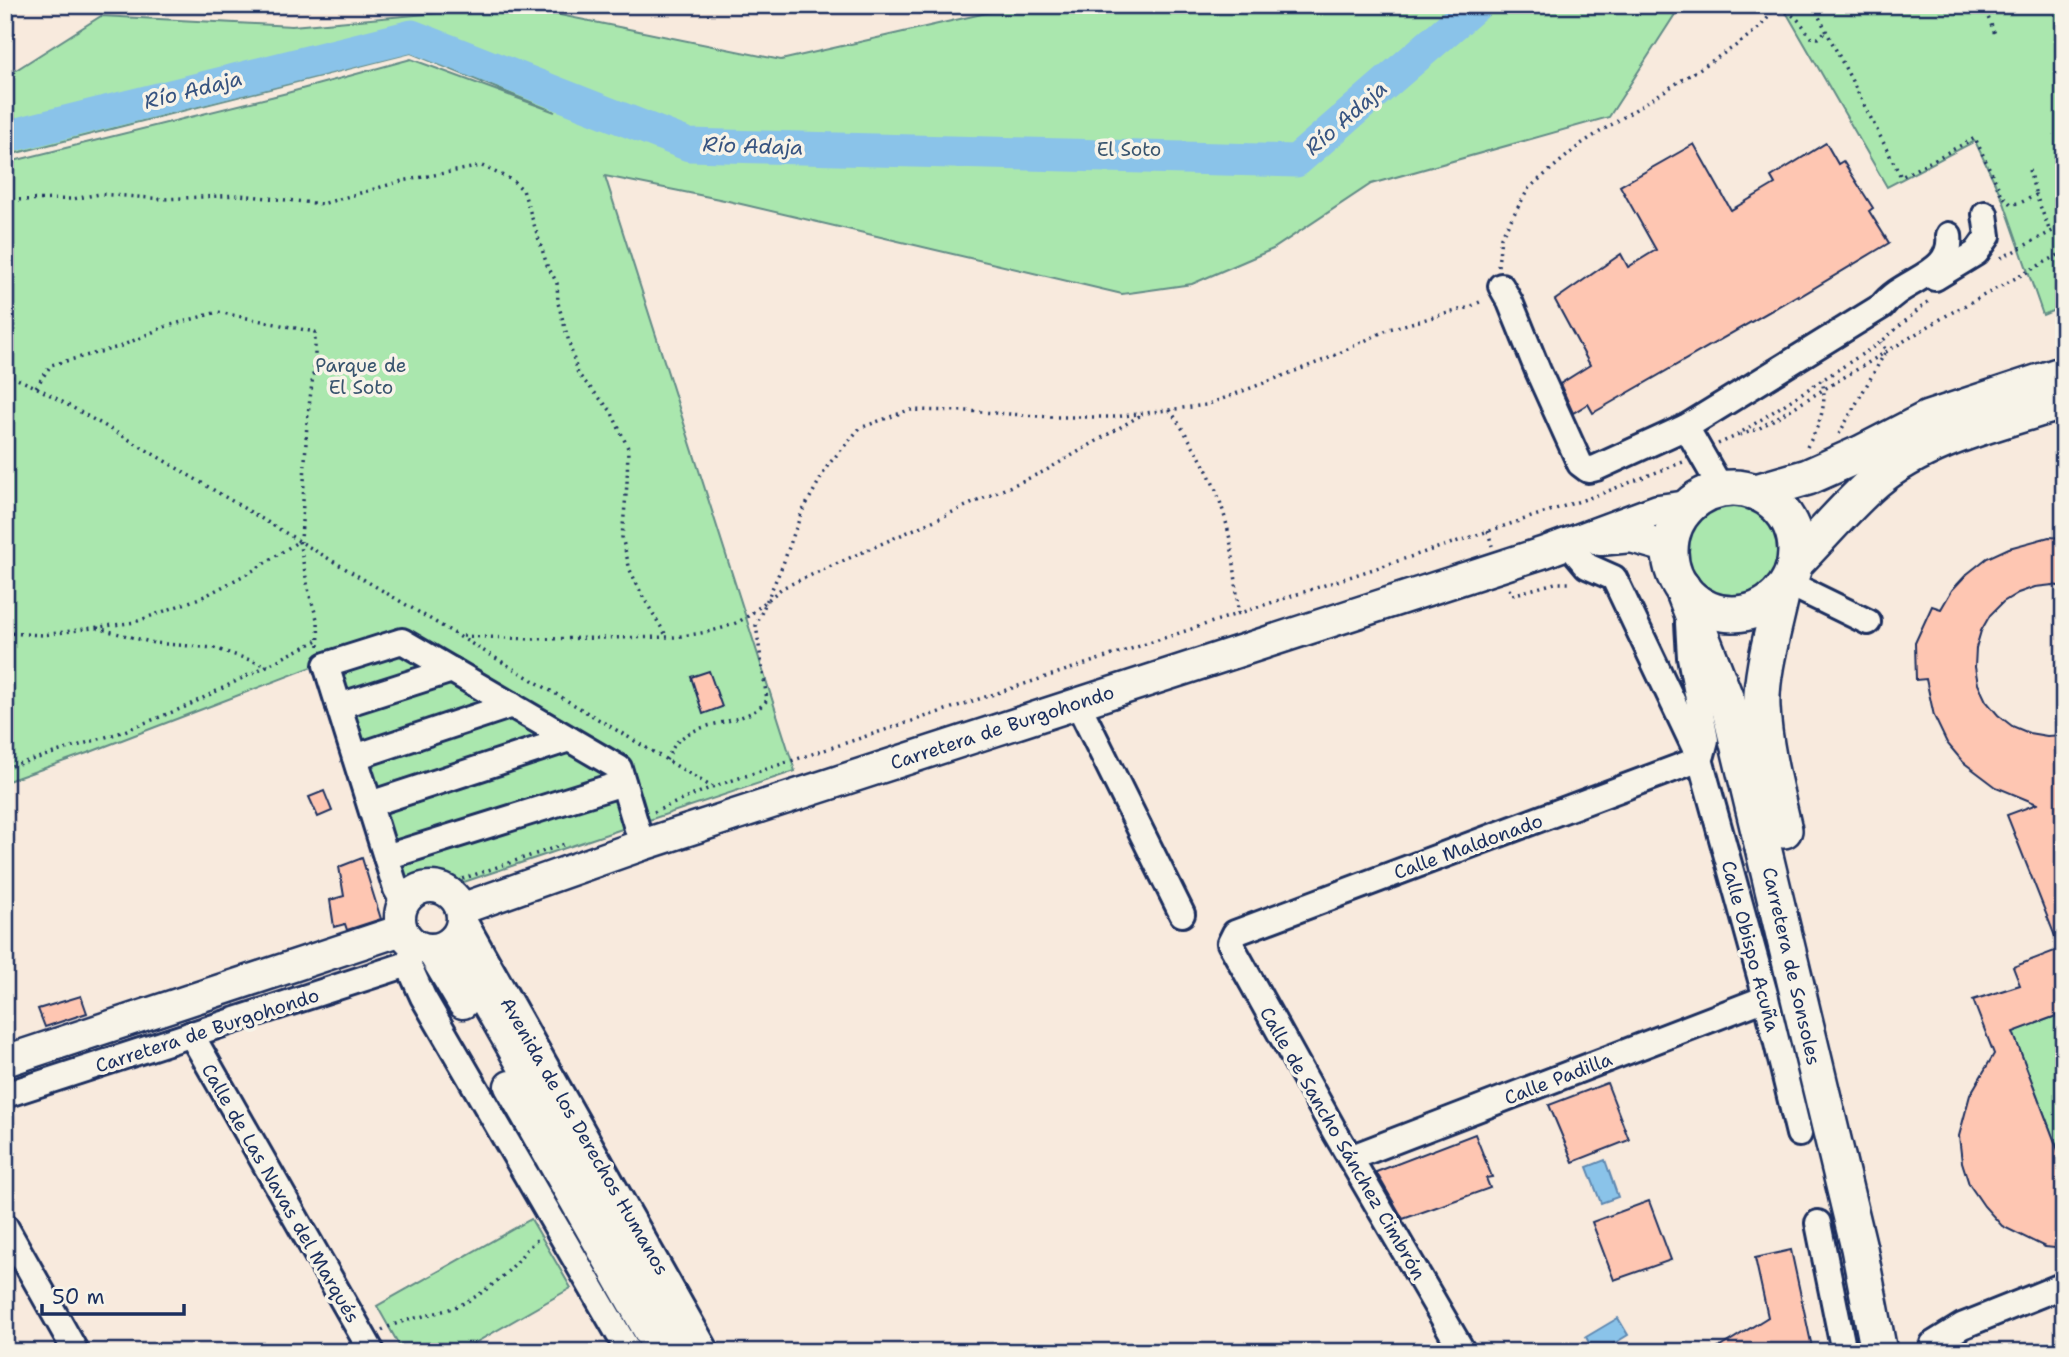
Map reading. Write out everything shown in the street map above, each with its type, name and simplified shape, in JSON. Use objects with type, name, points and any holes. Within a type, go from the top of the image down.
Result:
[{"type":"highway","points":[[1756,492],[1808,477],[1928,419],[2064,374]]},
{"type":"highway","points":[[1788,579],[1796,540],[1788,520],[1775,503],[1756,492],[1721,488],[1688,506],[1679,518],[1672,533],[1670,548],[1673,569],[1684,592],[1706,608],[1726,614],[1757,609],[1766,605],[1876,481],[1905,461],[1947,440],[2064,401]]},
{"type":"highway","name":"Carretera de Sonsoles","points":[[1788,579],[1769,646],[1762,706],[1773,783],[1883,1245],[1902,1352]]},
{"type":"highway","name":"Carretera de Sonsoles","points":[[1684,592],[1730,710],[1859,1248],[1879,1352]]},
{"type":"main road","name":"Carretera de Burgohondo","points":[[1558,549],[1658,510],[1688,506]]},
{"type":"main road","name":"Carretera de Burgohondo","points":[[5,1061],[271,973],[426,928],[639,833],[1077,702],[1498,567],[1558,549],[1614,537],[1631,537],[1670,548]]},
{"type":"main road","name":"Avenida de los Derechos Humanos","points":[[426,928],[661,1352]]},
{"type":"main road","name":"Avenida de los Derechos Humanos","points":[[426,928],[685,1352]]},
{"type":"street","points":[[1501,286],[1580,464],[1588,470],[1686,427],[1882,306],[1894,303],[1976,253],[1988,236],[1985,214]]},
{"type":"street","points":[[1882,306],[1889,296],[1944,261],[1950,251],[1948,234]]},
{"type":"street","points":[[1686,427],[1721,488]]},
{"type":"street","name":"Calle Obispo Acuña","points":[[1558,549],[1614,578],[1700,759],[1766,998],[1799,1134]]},
{"type":"street","points":[[1788,579],[1868,622]]},
{"type":"street","name":"Calle Obispo Acuña","points":[[1684,592],[1690,657],[1706,740],[1700,759]]},
{"type":"street","points":[[629,1352],[423,997],[426,928],[386,857],[326,665],[402,641],[619,768],[639,833]]},
{"type":"street","points":[[339,706],[452,670]]},
{"type":"street","points":[[1077,702],[1182,914]]},
{"type":"street","points":[[355,758],[512,705]]},
{"type":"street","points":[[370,804],[569,739]]},
{"type":"street","name":"Calle Maldonado","points":[[1235,933],[1700,759]]},
{"type":"street","points":[[386,857],[623,783]]},
{"type":"street","name":"Carretera de Burgohondo","points":[[5,1095],[191,1034],[426,928]]},
{"type":"street","name":"Avenida de los Derechos Humanos","points":[[426,928],[707,1352]]},
{"type":"street","name":"Calle de Sancho Sánchez Cimbrón","points":[[1235,933],[1230,943],[1462,1352]]},
{"type":"street","name":"Calle Padilla","points":[[1350,1158],[1766,998]]},
{"type":"street","name":"Calle de Las Navas del Marqués","points":[[191,1034],[368,1345]]},
{"type":"street","points":[[1818,1223],[1844,1352]]},
{"type":"street","points":[[5,1226],[76,1352]]},
{"type":"street","points":[[1933,1352],[1933,1344],[1962,1326],[2064,1285]]},
{"type":"path","points":[[1813,5],[1901,177],[1975,138],[2002,195],[2011,204],[2020,203],[2036,195]]},
{"type":"path","points":[[1983,5],[1995,34]]},
{"type":"path","points":[[666,760],[676,742],[688,734],[747,715],[767,700],[757,625],[801,514],[828,465],[860,428],[909,410],[1115,417],[1206,405],[1327,359],[1389,329],[1466,308],[1492,297],[1501,286],[1497,260],[1501,237],[1529,188],[1581,144],[1734,47],[1760,27],[1772,8],[1790,12],[1811,37],[1818,38],[1826,32]]},
{"type":"path","points":[[5,200],[73,199],[100,194],[163,199],[240,195],[322,204],[402,181],[482,166],[512,180],[523,190],[547,265],[557,283],[558,303],[578,374],[611,411],[628,448],[622,537],[630,570],[667,637]]},
{"type":"path","points":[[2029,170],[2050,232]]},
{"type":"path","points":[[639,833],[712,787],[1595,496],[1684,462],[1734,437],[1758,429],[1948,314],[2064,252]]},
{"type":"path","points":[[36,387],[51,365],[119,347],[164,327],[218,312],[314,332],[315,360],[307,422],[300,542],[309,593],[318,622],[318,640],[326,665]]},
{"type":"path","points":[[1734,437],[1881,342],[1886,351]]},
{"type":"path","points":[[1833,443],[1886,351]]},
{"type":"path","points":[[5,374],[36,387],[712,787]]},
{"type":"path","points":[[1804,452],[1817,432],[1824,407],[1822,380]]},
{"type":"path","points":[[1170,410],[1194,446],[1214,488],[1229,537],[1238,614]]},
{"type":"path","points":[[460,636],[530,639],[667,637],[697,634],[722,627],[746,617],[782,588],[1045,471],[1145,413]]},
{"type":"path","points":[[1488,531],[1498,567],[1512,595],[1555,583],[1578,583]]},
{"type":"path","points":[[5,633],[43,635],[135,622],[205,596],[300,542]]},
{"type":"path","points":[[94,628],[154,643],[214,648],[268,666]]},
{"type":"path","points":[[5,768],[122,732],[186,707],[318,640]]},
{"type":"path","points":[[426,928],[435,879],[450,883],[572,842]]},
{"type":"path","points":[[368,1345],[391,1325],[439,1314],[467,1302],[493,1285],[515,1264],[528,1245],[558,1230]]},
{"type":"green space","name":"Parque de El Soto","points":[[1021,5],[1681,5],[1609,117],[1371,184],[1273,249],[1192,284],[1122,294],[724,200],[605,176],[795,771],[461,883],[433,878],[400,886],[397,900],[391,906],[317,665],[5,782],[5,163],[287,93],[411,59],[555,112],[411,53],[5,156],[5,77],[101,16],[292,26],[516,6],[781,60]]},
{"type":"green space","points":[[1782,5],[2064,5],[2064,306],[2043,315],[2003,200],[1975,141],[1887,187]]},
{"type":"green space","points":[[1733,503],[1751,507],[1767,517],[1777,533],[1781,551],[1777,569],[1767,585],[1751,595],[1733,599],[1715,595],[1699,585],[1689,569],[1685,551],[1689,533],[1699,517],[1715,507]]},
{"type":"green space","points":[[2064,1013],[2064,1166],[2013,1032]]},
{"type":"green space","points":[[531,1219],[571,1288],[459,1352],[403,1352],[377,1306]]},
{"type":"water","points":[[1605,1160],[1618,1197],[1601,1203],[1587,1167]]},
{"type":"water","points":[[1618,1318],[1628,1335],[1600,1352],[1594,1352],[1586,1337]]},
{"type":"building","points":[[1826,143],[1838,164],[1843,161],[1873,208],[1869,211],[1889,243],[1593,413],[1588,404],[1573,413],[1560,384],[1590,365],[1555,300],[1621,254],[1628,267],[1656,250],[1620,186],[1694,144],[1731,210],[1775,184],[1771,177]]},
{"type":"building","points":[[2049,537],[2064,538],[2064,587],[2035,587],[2003,602],[1990,615],[1981,631],[1976,648],[1975,667],[1978,684],[1986,701],[2012,726],[2029,733],[2064,735],[2064,1013],[2013,1032],[2064,1166],[2064,1249],[2045,1247],[2002,1226],[1969,1184],[1962,1162],[1959,1136],[1970,1095],[1994,1054],[1973,1000],[2020,985],[2013,967],[2060,949],[2007,815],[2037,804],[1996,787],[1963,762],[1947,743],[1934,716],[1926,679],[1916,680],[1915,643],[1932,606],[1941,609],[1952,590],[1987,558],[2009,548]]},
{"type":"building","points":[[709,671],[722,707],[703,714],[691,677]]},
{"type":"building","points":[[324,791],[332,811],[318,817],[309,797]]},
{"type":"building","points":[[362,858],[381,919],[347,930],[345,924],[334,927],[330,900],[344,896],[339,867]]},
{"type":"building","points":[[81,996],[87,1013],[45,1027],[38,1009]]},
{"type":"building","points":[[1607,1083],[1629,1140],[1573,1162],[1549,1105]]},
{"type":"building","points":[[1475,1134],[1492,1177],[1486,1178],[1490,1188],[1403,1219],[1376,1172]]},
{"type":"building","points":[[1649,1201],[1671,1260],[1614,1280],[1592,1222]]},
{"type":"building","points":[[1791,1250],[1813,1352],[1712,1352],[1768,1317],[1755,1258]]},
{"type":"waterway","name":"Río Adaja","points":[[5,137],[412,36],[689,145],[1296,161],[1476,5]]},
{"type":"park label","name":"El Soto","points":[[1129,149]]}]
